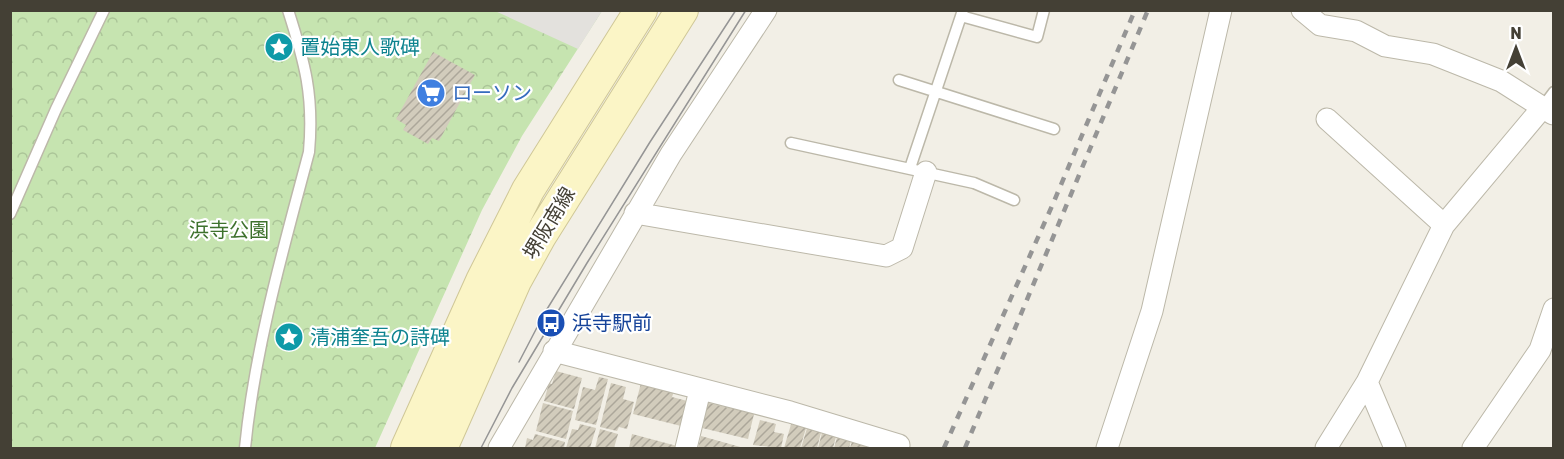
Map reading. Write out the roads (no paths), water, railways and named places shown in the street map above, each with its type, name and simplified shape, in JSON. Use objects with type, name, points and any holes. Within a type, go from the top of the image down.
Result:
[{"type":"main road","name":"堺阪南線","points":[[408,448],[474,299],[528,190],[641,10]]},
{"type":"main road","name":"堺阪南線","points":[[441,448],[515,281],[540,236],[682,10]]},
{"type":"street","points":[[499,448],[635,213],[766,10]]},
{"type":"street","points":[[1107,448],[1152,311],[1221,10]]},
{"type":"street","points":[[1302,10],[1320,25],[1356,32],[1385,46],[1433,54],[1501,81],[1550,105],[1444,225],[1367,382],[1326,448]]},
{"type":"street","points":[[1328,119],[1444,225]]},
{"type":"street","points":[[635,213],[886,256],[902,248],[918,170]]},
{"type":"street","points":[[1473,448],[1540,350],[1554,309]]},
{"type":"street","points":[[554,351],[900,442]]},
{"type":"street","points":[[1367,382],[1395,448]]},
{"type":"street","points":[[686,448],[700,390]]},
{"type":"lane","points":[[10,214],[56,109],[104,10]]},
{"type":"lane","points":[[245,448],[252,386],[260,347],[309,152],[312,120],[310,90],[288,10]]},
{"type":"lane","points":[[918,170],[936,92],[962,13],[1036,37],[1044,10]]},
{"type":"lane","points":[[899,80],[1054,129]]},
{"type":"lane","points":[[791,143],[974,183],[1014,200]]},
{"type":"tram line","points":[[519,362],[544,314],[650,142],[736,10]]},
{"type":"tram line","points":[[481,448],[512,388],[587,263],[746,10]]},
{"type":"railway","points":[[944,448],[1052,206],[1135,10]]},
{"type":"railway","points":[[965,448],[1148,10]]},
{"type":"place","name":"置始東人歌碑","points":[[279,47]]},
{"type":"place","name":"ローソン","points":[[431,93]]},
{"type":"place","name":"浜寺駅前","points":[[551,323]]},
{"type":"place","name":"清浦奎吾の詩碑","points":[[289,337]]},
{"type":"park label","name":"浜寺公園","points":[[229,230]]}]
